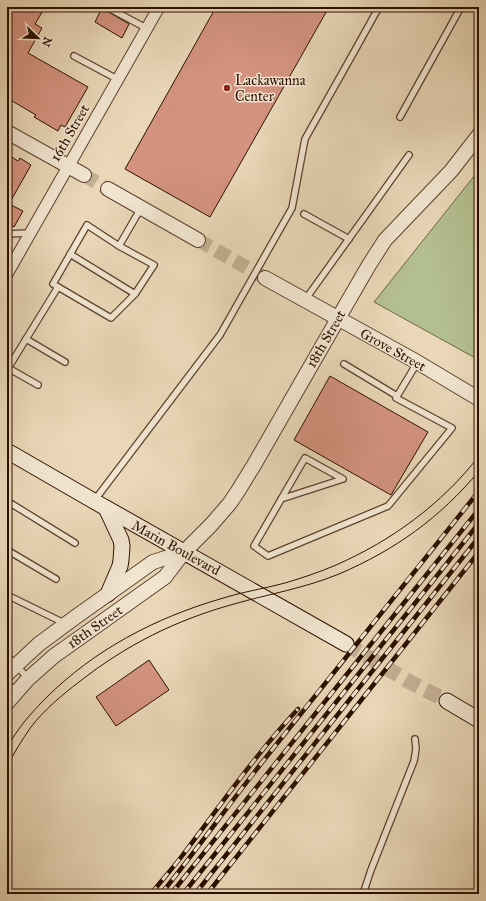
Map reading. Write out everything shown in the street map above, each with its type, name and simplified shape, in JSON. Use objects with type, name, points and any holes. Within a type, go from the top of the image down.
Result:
[{"type":"main road","name":"Marin Boulevard","points":[[7,451],[346,644]]},
{"type":"main road","points":[[100,505],[121,540],[122,546],[120,566],[108,594]]},
{"type":"main road","points":[[447,701],[479,720]]},
{"type":"street","name":"16th Street","points":[[7,274],[159,7]]},
{"type":"street","points":[[7,132],[84,175]]},
{"type":"street","name":"18th Street","points":[[7,703],[12,688],[28,679],[68,645],[165,578],[184,552],[220,514],[238,491],[254,465],[369,265],[385,240],[451,171],[479,135]]},
{"type":"street","points":[[108,189],[198,240]]},
{"type":"street","name":"Grove Street","points":[[266,278],[417,362],[479,399]]},
{"type":"street","name":"18th Street","points":[[10,665],[153,562],[184,552]]},
{"type":"lane","points":[[108,7],[146,28]]},
{"type":"lane","points":[[100,505],[220,335],[292,208],[305,139],[379,7]]},
{"type":"lane","points":[[400,117],[461,7]]},
{"type":"lane","points":[[74,56],[117,79]]},
{"type":"lane","points":[[305,300],[409,155]]},
{"type":"lane","points":[[119,246],[141,208]]},
{"type":"lane","points":[[304,214],[349,239]]},
{"type":"lane","points":[[86,225],[119,246],[154,265],[135,294],[111,318],[53,284],[86,225]]},
{"type":"lane","points":[[7,234],[30,233]]},
{"type":"lane","points":[[70,254],[135,294]]},
{"type":"lane","points":[[38,385],[8,369],[58,287]]},
{"type":"lane","points":[[26,338],[65,362]]},
{"type":"lane","points":[[281,499],[343,479],[305,458],[281,499],[254,546],[268,556],[388,506],[452,428],[396,398],[417,362]]},
{"type":"lane","points":[[344,364],[398,396]]},
{"type":"lane","points":[[7,501],[75,543]]},
{"type":"lane","points":[[7,550],[56,579]]},
{"type":"lane","points":[[7,595],[66,624]]},
{"type":"lane","points":[[10,665],[28,679]]},
{"type":"lane","points":[[363,894],[414,761],[416,749],[415,739]]},
{"type":"green space","points":[[479,170],[479,360],[374,302]]},
{"type":"building","points":[[7,7],[45,7],[35,24],[42,28],[28,53],[88,87],[65,127],[61,125],[58,131],[34,117],[36,115],[7,98]]},
{"type":"building","name":"Lackawanna Center","points":[[216,7],[329,7],[210,217],[125,169]]},
{"type":"building","points":[[102,8],[129,24],[122,38],[95,22]]},
{"type":"building","points":[[7,154],[18,161],[20,158],[31,165],[9,204],[23,211],[14,227],[7,222]]},
{"type":"building","points":[[330,376],[428,432],[391,495],[294,440]]},
{"type":"building","points":[[149,660],[169,690],[116,726],[96,697]]},
{"type":"tunnel","points":[[84,175],[108,189]]},
{"type":"tunnel","points":[[198,240],[265,278]]},
{"type":"tunnel","points":[[346,644],[410,682],[447,701]]},
{"type":"tram line","points":[[7,748],[24,722],[46,698],[84,665],[105,651],[149,626],[172,616],[244,592],[277,585],[330,568],[376,545],[396,533],[432,505],[449,490],[479,456]]},
{"type":"tram line","points":[[7,766],[31,727],[42,715],[73,687],[115,656],[152,635],[213,610],[326,579],[359,565],[398,543],[432,518],[449,504],[479,471]]},
{"type":"railway","points":[[161,894],[260,765],[479,491]]},
{"type":"railway","points":[[171,894],[479,509]]},
{"type":"railway","points":[[183,894],[479,523]]},
{"type":"railway","points":[[195,894],[479,537]]},
{"type":"railway","points":[[207,894],[479,552]]},
{"type":"railway","points":[[151,894],[182,856],[252,763],[298,709]]},
{"type":"place","name":"Lackawanna Center","points":[[227,88]]}]
